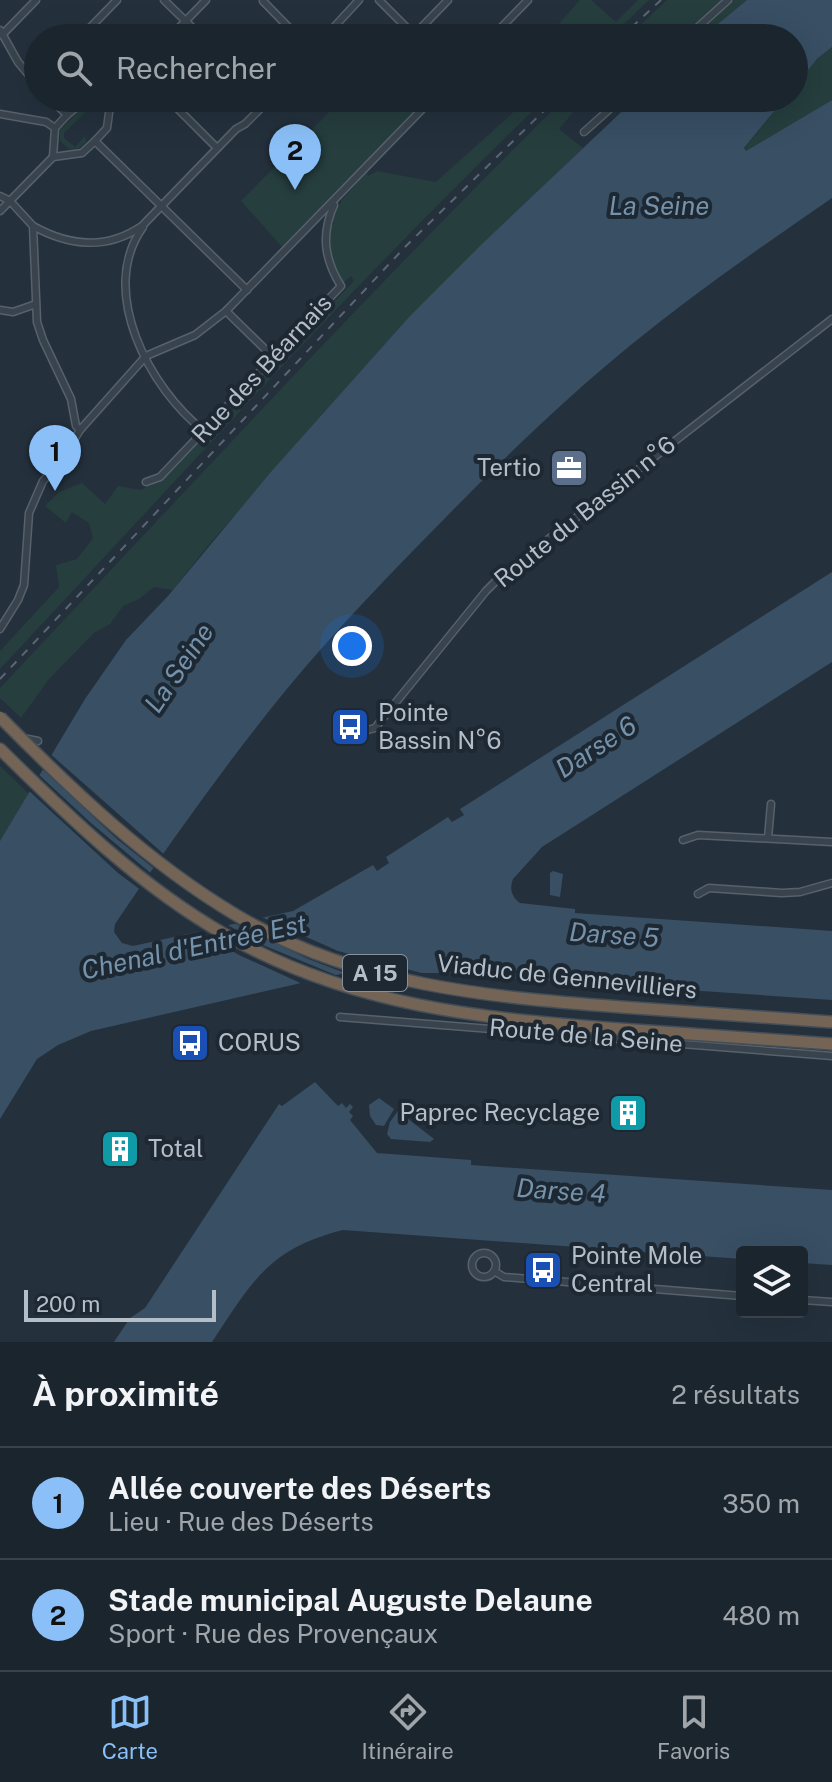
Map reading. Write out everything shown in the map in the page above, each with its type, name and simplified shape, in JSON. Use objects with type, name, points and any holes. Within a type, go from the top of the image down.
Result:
[{"type":"highway","name":"Viaduc de Gennevilliers","points":[[0,720],[121,832],[184,881],[238,916],[296,945],[348,965],[413,983],[488,996],[832,1022]]},
{"type":"highway","name":"Viaduc de Gennevilliers","points":[[0,749],[111,852],[182,907],[224,934],[270,957],[343,987],[399,1003],[472,1016],[832,1044]]},
{"type":"street","points":[[24,65],[1,32],[36,0]]},
{"type":"street","points":[[94,24],[117,0]]},
{"type":"street","points":[[164,0],[189,24]]},
{"type":"street","points":[[183,24],[206,0]]},
{"type":"street","points":[[337,24],[359,0]]},
{"type":"street","points":[[379,0],[404,24]]},
{"type":"street","points":[[427,24],[448,0]]},
{"type":"street","points":[[505,24],[528,0]]},
{"type":"street","points":[[701,24],[728,0]]},
{"type":"street","points":[[263,1],[285,24]]},
{"type":"street","points":[[64,112],[67,115]]},
{"type":"street","points":[[53,157],[55,128],[70,112]]},
{"type":"street","points":[[0,211],[53,157],[82,153],[95,141],[107,128],[107,112]]},
{"type":"street","points":[[181,112],[217,148]]},
{"type":"street","points":[[0,196],[10,201],[33,226],[69,241],[100,242],[124,237],[142,226],[254,112]]},
{"type":"street","points":[[0,629],[24,585],[29,513],[43,481],[62,460],[80,430],[146,356],[195,335],[226,311],[420,112]]},
{"type":"street","points":[[584,132],[606,112]]},
{"type":"street","points":[[0,114],[46,122],[55,128]]},
{"type":"street","points":[[95,141],[247,290]]},
{"type":"street","points":[[55,143],[62,155]]},
{"type":"street","name":"Rue des Béarnais","points":[[146,482],[160,477],[341,286],[328,260],[325,240],[329,218],[339,196]]},
{"type":"street","points":[[152,214],[134,239],[125,273],[128,315],[146,356],[172,399],[204,431]]},
{"type":"street","points":[[33,226],[36,304],[43,340],[71,399],[80,430]]},
{"type":"street","points":[[0,310],[13,312],[36,304]]},
{"type":"street","points":[[226,311],[273,357]]},
{"type":"street","name":"Route du Bassin n°6","points":[[364,731],[375,728],[501,576],[832,319]]},
{"type":"street","points":[[0,720],[22,738],[38,741]]},
{"type":"street","points":[[768,838],[771,804]]},
{"type":"street","points":[[683,840],[698,835],[832,842]]},
{"type":"street","points":[[698,894],[709,888],[800,892],[832,883]]},
{"type":"street","name":"Route de la Seine","points":[[340,1017],[832,1056]]},
{"type":"street","points":[[482,1253],[493,1256],[496,1264],[494,1271],[488,1276],[476,1275],[471,1264],[475,1256],[482,1253]]},
{"type":"street","points":[[494,1271],[504,1277],[736,1296]]},
{"type":"street","points":[[808,1300],[832,1302]]},
{"type":"green space","points":[[580,0],[591,0],[616,22],[638,0],[649,0],[624,24],[559,24]]},
{"type":"green space","points":[[667,0],[747,0],[719,24],[641,24]]},
{"type":"green space","points":[[832,47],[832,100],[746,151],[744,149],[774,112],[808,112],[808,69]]},
{"type":"green space","points":[[78,112],[86,112],[64,133],[64,138],[75,147],[85,136],[86,142],[79,148],[69,149],[60,141],[60,130]]},
{"type":"green space","points":[[329,112],[413,112],[282,247],[241,201]]},
{"type":"green space","points":[[514,112],[532,112],[337,308],[0,669],[0,651],[59,587],[56,565],[77,559],[93,538],[89,523],[72,512],[66,523],[45,506],[59,492],[82,483],[105,504],[118,486],[141,490],[163,479],[354,281],[351,276],[342,284],[329,258],[328,226],[334,224],[332,218],[342,200],[367,172],[368,176],[377,171],[436,182]]},
{"type":"green space","points":[[551,112],[573,112],[559,129],[583,148],[409,317],[206,548],[173,590],[154,587],[123,606],[110,624],[94,633],[49,679],[21,718],[0,698],[0,688],[350,316]]},
{"type":"green space","points":[[0,766],[30,795],[0,841]]},
{"type":"water","points":[[747,0],[832,0],[832,47],[808,70],[808,24],[718,24]]},
{"type":"water","name":"La Seine","points":[[832,100],[832,198],[705,287],[608,364],[516,447],[429,534],[325,644],[263,718],[156,864],[115,924],[114,932],[122,943],[133,946],[293,911],[373,865],[377,871],[389,863],[386,857],[448,817],[452,822],[464,815],[460,809],[832,572],[832,662],[542,847],[513,879],[511,889],[520,903],[575,909],[575,913],[832,931],[832,1000],[439,973],[345,973],[91,1031],[58,1045],[37,1059],[0,1119],[0,841],[85,699],[126,640],[168,596],[270,473],[409,317],[621,112],[774,112],[744,148],[746,151]]},
{"type":"water","points":[[550,873],[563,874],[560,897],[550,895]]},
{"type":"water","name":"Darse 4","points":[[315,1082],[338,1106],[342,1103],[346,1108],[350,1104],[353,1107],[349,1112],[353,1116],[350,1120],[377,1153],[471,1160],[471,1165],[832,1190],[832,1265],[808,1263],[808,1246],[736,1246],[736,1259],[343,1230],[317,1238],[279,1258],[251,1285],[212,1342],[114,1342],[130,1318],[145,1308],[279,1104],[282,1106]]},
{"type":"water","points":[[379,1098],[394,1109],[384,1126],[376,1125],[370,1116],[369,1105]]},
{"type":"water","points":[[398,1111],[434,1139],[430,1142],[391,1139],[387,1134],[390,1122]]},
{"type":"pier","points":[[48,752],[166,856],[156,870],[117,839],[40,767]]},
{"type":"pier","points":[[37,773],[153,875],[142,891],[118,873],[28,790]]},
{"type":"pier","points":[[257,915],[338,951],[437,977],[360,977],[345,973],[306,958],[230,921]]},
{"type":"pier","points":[[223,922],[258,943],[343,978],[307,986],[239,955],[193,928]]},
{"type":"railway","points":[[635,24],[661,0]]},
{"type":"railway","points":[[0,679],[406,246],[543,112]]},
{"type":"place","name":"Stade municipal Auguste Delaune","points":[[295,190]]},
{"type":"place","name":"Tertio","points":[[569,468]]},
{"type":"place","name":"Allée couverte des Déserts","points":[[55,491]]},
{"type":"place","name":"Pointe Bassin N°6","points":[[350,727]]},
{"type":"place","name":"CORUS","points":[[190,1043]]},
{"type":"place","name":"Paprec Recyclage","points":[[628,1113]]},
{"type":"place","name":"Total","points":[[120,1149]]},
{"type":"place","name":"Pointe Mole Central","points":[[543,1270]]},
{"type":"water label","name":"Darse 6","points":[[596,747]]},
{"type":"water label","name":"Darse 5","points":[[614,935]]},
{"type":"water label","name":"Chenal d'Entrée Est","points":[[194,947]]}]
